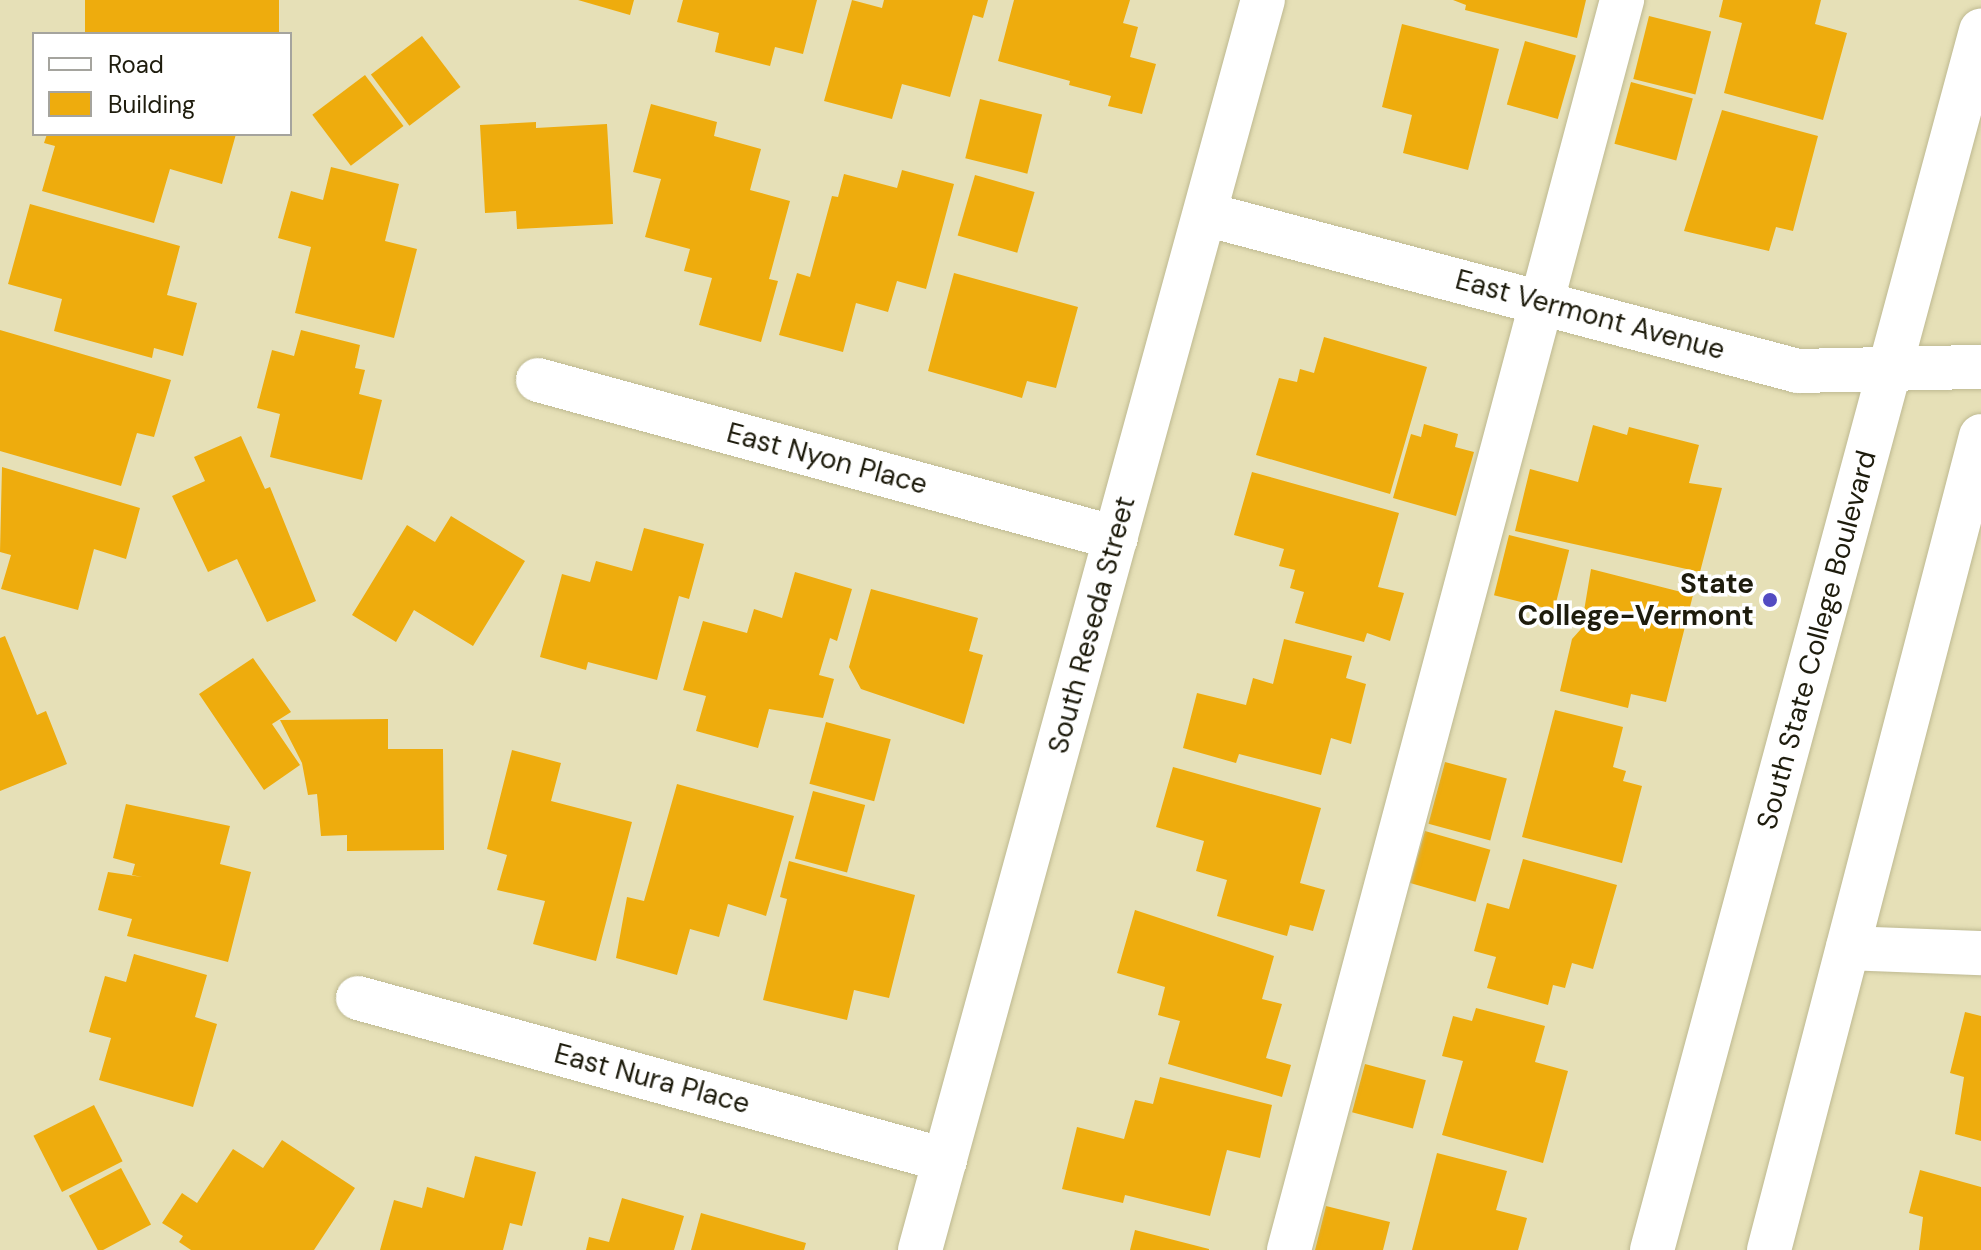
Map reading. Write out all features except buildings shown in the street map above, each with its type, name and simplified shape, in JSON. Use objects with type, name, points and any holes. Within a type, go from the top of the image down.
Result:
[{"type":"street","name":"South Reseda Street","points":[[920,1250],[1263,0]]},
{"type":"street","points":[[1289,1250],[1545,303],[1622,0]]},
{"type":"street","name":"South State College Boulevard","points":[[1652,1250],[1892,371],[1981,31]]},
{"type":"street","name":"East Vermont Avenue","points":[[1205,214],[1798,371],[1981,367]]},
{"type":"street","name":"East Nyon Place","points":[[538,380],[1116,538]]},
{"type":"street","points":[[1769,1250],[1981,436]]},
{"type":"street","points":[[1848,948],[1981,953]]},
{"type":"street","name":"East Nura Place","points":[[358,998],[945,1160]]},
{"type":"place","name":"State College-Vermont","points":[[1770,600]]}]
